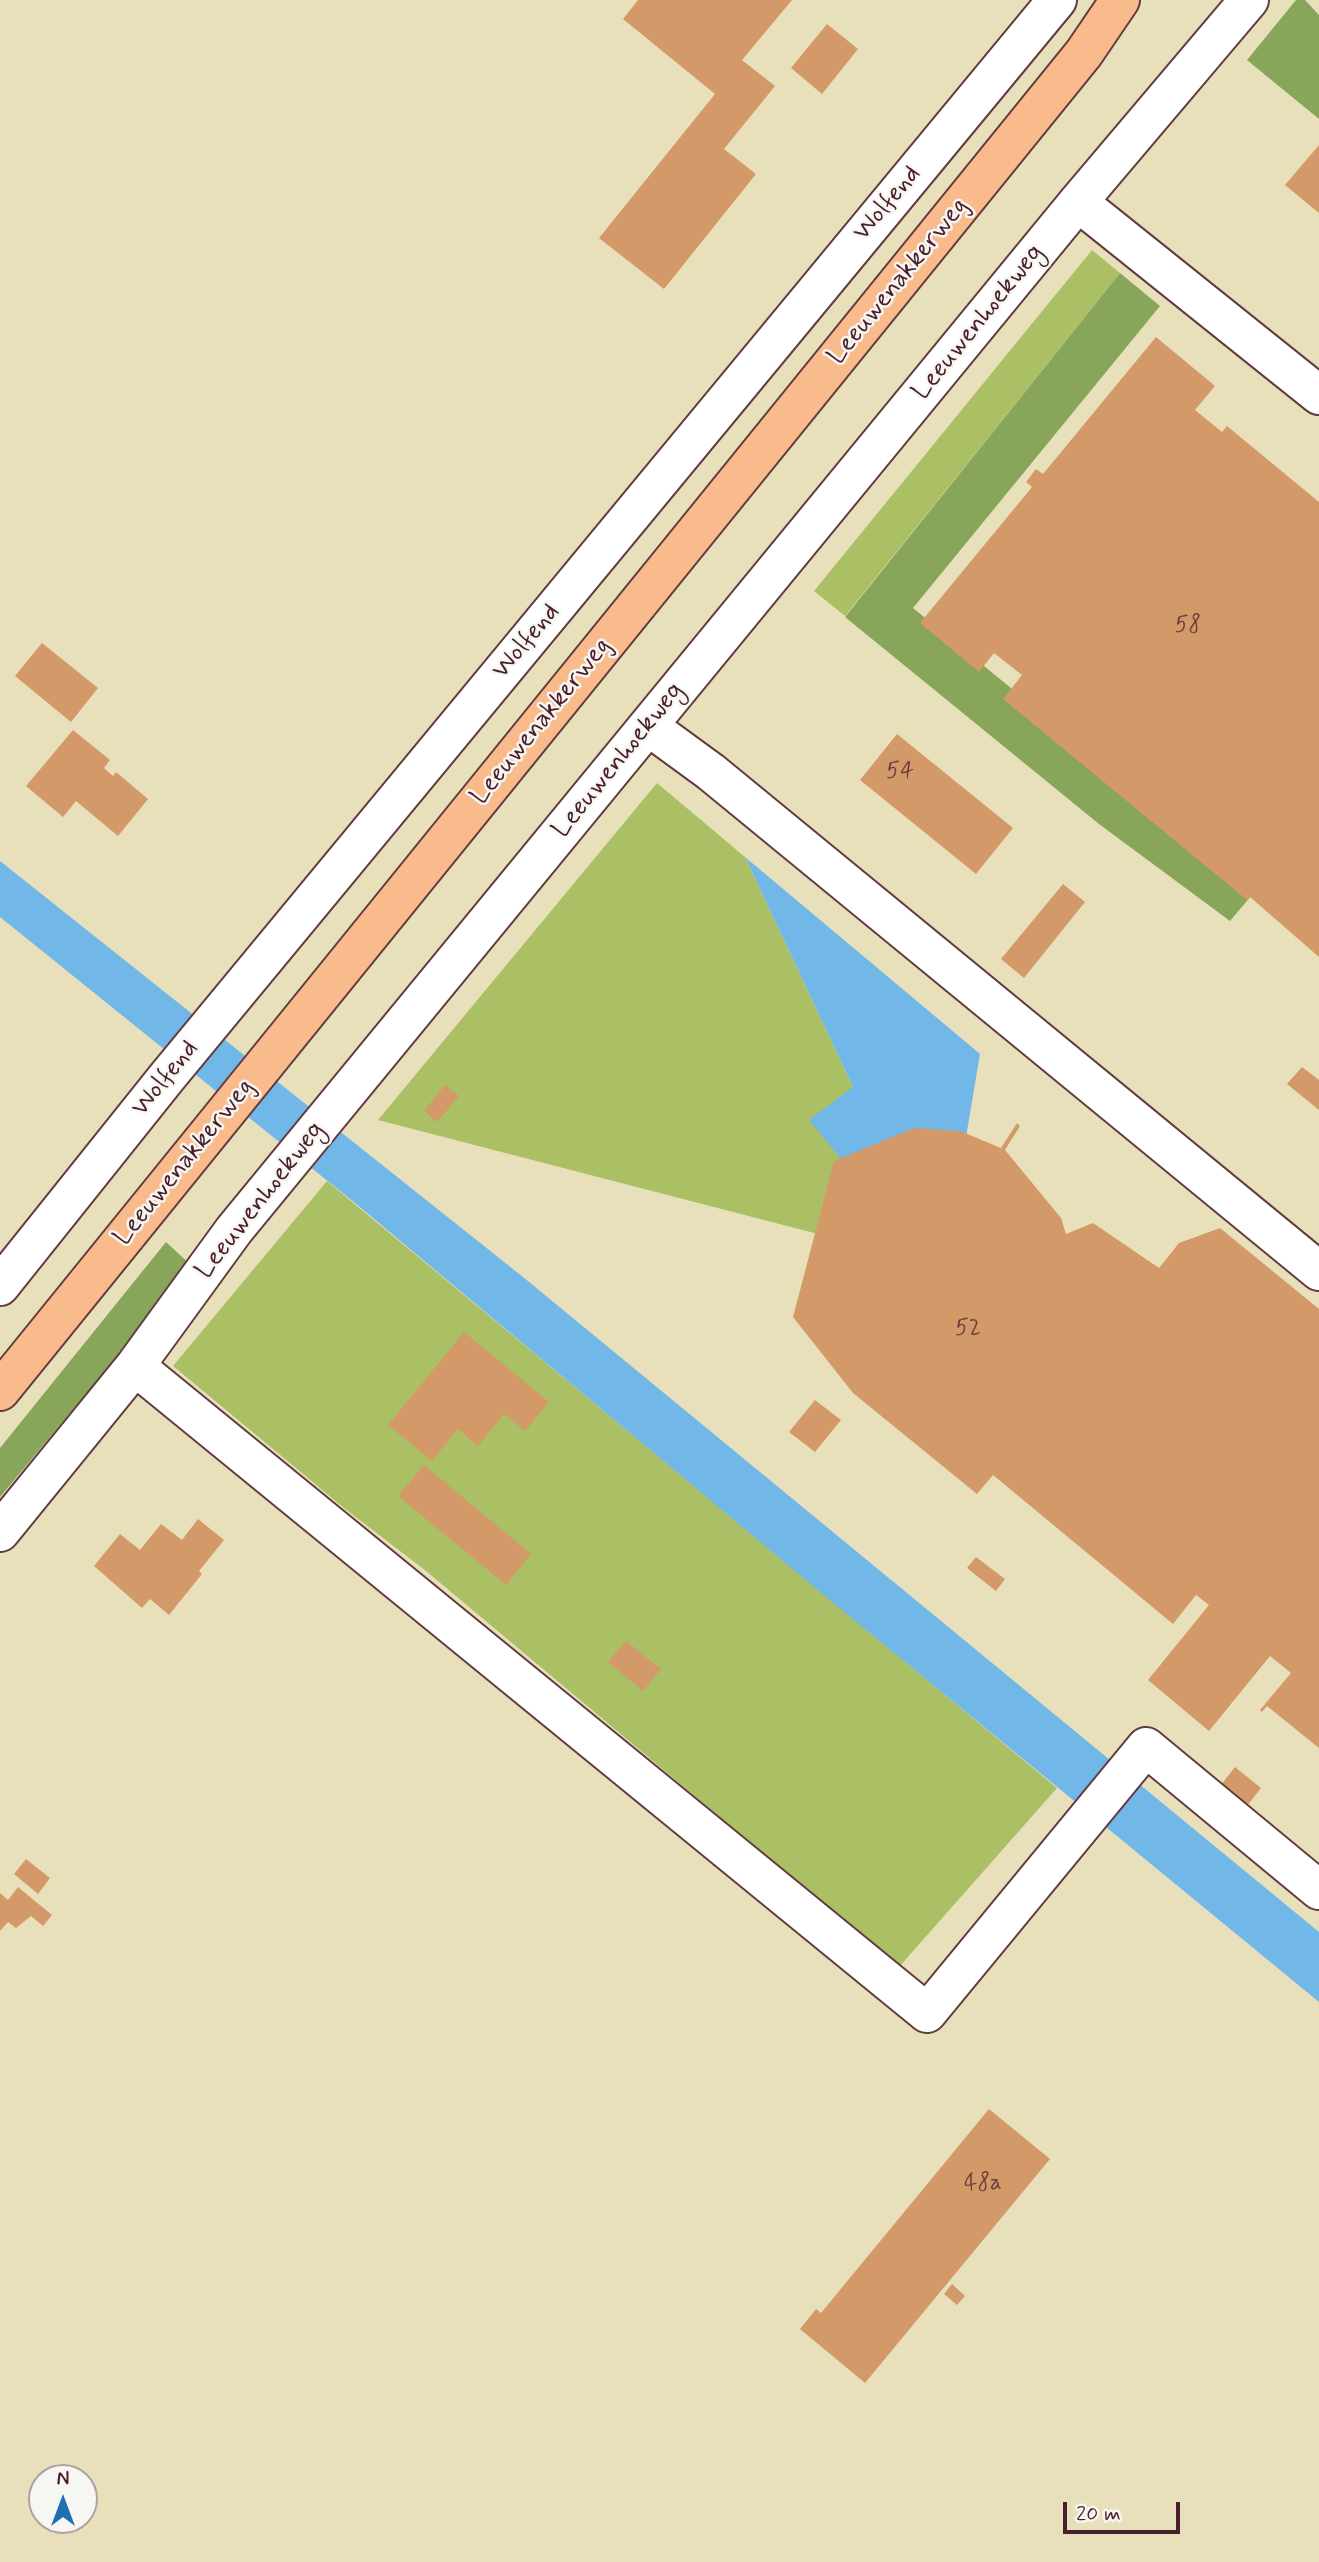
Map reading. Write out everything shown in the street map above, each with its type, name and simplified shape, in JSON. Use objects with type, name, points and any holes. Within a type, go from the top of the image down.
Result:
[{"type":"main road","name":"Leeuwenakkerweg","points":[[0,1391],[1084,53],[1120,0]]},
{"type":"main road","name":"Leeuwenakkerweg","points":[[1084,53],[1143,0]]},
{"type":"street","name":"Wolfend","points":[[0,1286],[167,1077],[1057,0]]},
{"type":"street","name":"Leeuwenhoekweg","points":[[0,1532],[135,1366],[234,1230],[1079,202],[1249,0]]},
{"type":"street","points":[[1079,202],[1319,395]]},
{"type":"street","points":[[648,726],[721,780],[1319,1271]]},
{"type":"street","points":[[135,1366],[927,2013],[1146,1746],[1319,1889]]},
{"type":"green space","points":[[1296,0],[1305,0],[1319,15],[1319,119],[1247,60]]},
{"type":"green space","points":[[1092,250],[1120,273],[845,616],[814,591]]},
{"type":"green space","points":[[1120,273],[1160,306],[913,608],[1257,889],[1230,921],[1099,824],[845,617]]},
{"type":"green space","points":[[657,783],[745,857],[853,1087],[856,1177],[818,1234],[378,1120]]},
{"type":"green space","points":[[327,1181],[1057,1788],[899,1967],[426,1571],[344,1508],[173,1366]]},
{"type":"green space","points":[[166,1242],[192,1266],[0,1497],[0,1448]]},
{"type":"water","points":[[745,857],[980,1054],[965,1143],[856,1177],[809,1120],[853,1087]]},
{"type":"water","points":[[0,861],[523,1277],[1319,1932],[1319,2002],[832,1602],[355,1203],[0,917]]},
{"type":"building","points":[[638,0],[792,0],[742,60],[775,86],[724,149],[756,174],[664,289],[599,238],[715,94],[623,19]]},
{"type":"building","points":[[827,24],[858,49],[822,94],[791,68]]},
{"type":"building","points":[[1319,145],[1319,213],[1285,185]]},
{"type":"building","points":[[1156,337],[1215,386],[1195,410],[1222,432],[1227,426],[1319,502],[1319,957],[1250,897],[1247,900],[1003,699],[1022,675],[994,653],[979,672],[920,623],[1032,487],[1026,482],[1036,469],[1043,474]]},
{"type":"building","points":[[42,643],[98,688],[71,722],[15,676]]},
{"type":"building","points":[[73,730],[110,760],[104,768],[113,776],[116,772],[148,799],[118,836],[76,801],[63,817],[26,786]]},
{"type":"building","points":[[897,734],[1013,828],[976,874],[860,780]]},
{"type":"building","points":[[1063,884],[1085,902],[1024,978],[1001,959]]},
{"type":"building","points":[[1302,1067],[1319,1080],[1319,1110],[1287,1084]]},
{"type":"building","points":[[445,1085],[459,1096],[437,1122],[424,1111]]},
{"type":"building","points":[[1017,1123],[1020,1126],[1005,1150],[1061,1218],[1066,1234],[1093,1223],[1159,1268],[1179,1243],[1220,1228],[1319,1309],[1319,1748],[1267,1706],[1262,1712],[1260,1710],[1291,1673],[1270,1656],[1209,1731],[1148,1680],[1209,1605],[1196,1595],[1173,1624],[993,1475],[977,1494],[853,1393],[793,1317],[834,1161],[914,1128],[960,1131],[1001,1148]]},
{"type":"building","points":[[464,1332],[549,1402],[525,1431],[504,1414],[478,1446],[458,1429],[432,1461],[388,1425]]},
{"type":"building","points":[[815,1400],[841,1420],[815,1452],[789,1432]]},
{"type":"building","points":[[424,1465],[531,1554],[506,1585],[398,1496]]},
{"type":"building","points":[[198,1519],[224,1540],[199,1571],[202,1574],[169,1615],[150,1599],[142,1608],[94,1566],[120,1534],[140,1550],[161,1524],[182,1540]]},
{"type":"building","points":[[976,1557],[1005,1579],[996,1591],[967,1568]]},
{"type":"building","points":[[626,1641],[661,1669],[643,1691],[608,1662]]},
{"type":"building","points":[[1235,1767],[1261,1788],[1243,1811],[1217,1790]]},
{"type":"building","points":[[26,1859],[50,1878],[38,1894],[14,1874]]},
{"type":"building","points":[[18,1887],[52,1915],[43,1926],[31,1916],[16,1928],[8,1922],[0,1931],[0,1893],[8,1900]]},
{"type":"building","points":[[989,2109],[1050,2159],[865,2383],[800,2329],[816,2309],[821,2313]]},
{"type":"building","points":[[952,2284],[965,2296],[957,2305],[944,2294]]}]
